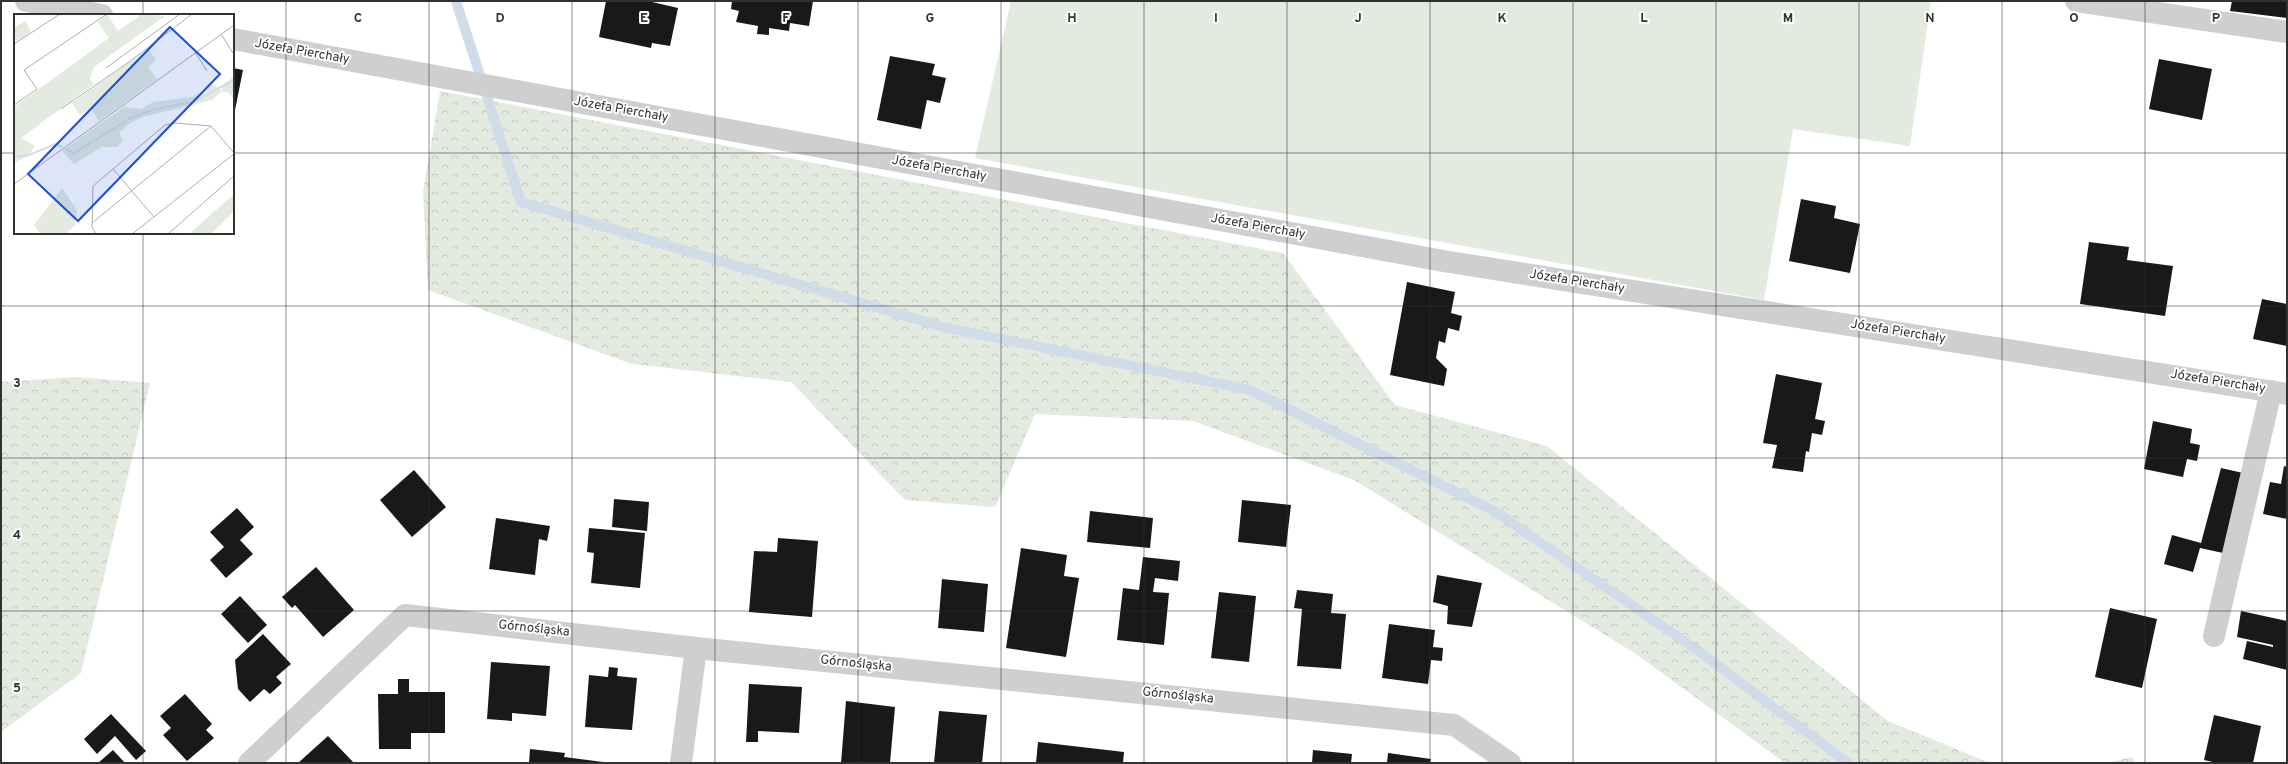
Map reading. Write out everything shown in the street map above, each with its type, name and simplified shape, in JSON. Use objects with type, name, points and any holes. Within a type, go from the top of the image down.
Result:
[{"type":"street","points":[[26,1],[97,14]]},
{"type":"street","points":[[2076,1],[2287,32]]},
{"type":"street","name":"Józefa Pierchały","points":[[234,39],[1450,262],[2279,392]]},
{"type":"street","points":[[2214,636],[2279,392]]},
{"type":"street","name":"Górnośląska","points":[[249,763],[405,615],[696,648],[1454,724],[1510,763]]},
{"type":"street","points":[[681,763],[696,648]]},
{"type":"green space","points":[[1011,1],[1931,1],[1910,146],[1793,129],[1764,300],[975,158]]},
{"type":"green space","points":[[440,91],[1283,253],[1395,405],[1547,446],[1888,721],[1990,763],[1785,763],[1636,654],[1354,480],[1193,421],[1035,414],[995,507],[905,500],[791,382],[632,364],[428,290],[423,192]]},
{"type":"green space","points":[[76,377],[150,383],[81,673],[1,732],[1,382]]},
{"type":"green space","points":[[2132,757],[2136,763],[2108,763]]},
{"type":"building","points":[[606,1],[648,1],[678,8],[670,46],[652,43],[651,48],[599,37]]},
{"type":"building","points":[[732,1],[813,1],[809,26],[790,23],[789,31],[769,28],[769,35],[757,34],[758,26],[736,22],[739,11],[731,9]]},
{"type":"building","points":[[2232,1],[2287,1],[2287,18],[2230,11]]},
{"type":"building","points":[[890,56],[935,64],[932,75],[946,78],[940,103],[927,100],[921,129],[877,120]]},
{"type":"building","points":[[2159,59],[2212,69],[2202,120],[2149,109]]},
{"type":"building","points":[[234,68],[243,70],[234,115]]},
{"type":"building","points":[[1801,199],[1836,206],[1834,218],[1860,224],[1850,273],[1789,261]]},
{"type":"building","points":[[2089,242],[2129,247],[2127,260],[2173,266],[2165,316],[2080,304]]},
{"type":"building","points":[[1407,282],[1455,292],[1451,313],[1462,316],[1459,331],[1448,328],[1445,343],[1439,341],[1436,358],[1447,369],[1444,386],[1390,375]]},
{"type":"building","points":[[2262,299],[2287,304],[2287,346],[2253,339]]},
{"type":"building","points":[[1776,374],[1822,383],[1815,419],[1825,421],[1822,435],[1812,433],[1809,452],[1806,451],[1803,472],[1772,468],[1777,445],[1763,443]]},
{"type":"building","points":[[2153,421],[2192,429],[2190,443],[2200,445],[2197,461],[2187,459],[2183,477],[2144,469]]},
{"type":"building","points":[[2284,466],[2287,467],[2287,519],[2263,514],[2270,482],[2281,484]]},
{"type":"building","points":[[2221,468],[2243,473],[2223,553],[2200,548],[2193,572],[2164,564],[2172,535],[2201,543]]},
{"type":"building","points":[[414,470],[446,507],[412,537],[380,500]]},
{"type":"building","points":[[614,499],[649,502],[647,531],[612,527]]},
{"type":"building","points":[[1242,500],[1291,505],[1286,547],[1238,542]]},
{"type":"building","points":[[237,508],[254,527],[240,540],[253,554],[226,578],[210,560],[224,547],[210,532]]},
{"type":"building","points":[[1090,511],[1153,518],[1150,548],[1087,542]]},
{"type":"building","points":[[496,518],[550,526],[547,541],[539,539],[535,575],[489,569]]},
{"type":"building","points":[[589,528],[645,533],[640,588],[591,583],[594,553],[587,552]]},
{"type":"building","points":[[778,538],[818,541],[812,617],[749,612],[754,551],[777,552]]},
{"type":"building","points":[[1021,548],[1067,555],[1064,576],[1079,578],[1066,657],[1006,648]]},
{"type":"building","points":[[1143,557],[1180,561],[1178,581],[1155,578],[1153,592],[1169,593],[1164,645],[1117,640],[1123,588],[1139,590]]},
{"type":"building","points":[[316,567],[354,610],[323,637],[295,605],[292,608],[282,597]]},
{"type":"building","points":[[1437,575],[1482,583],[1472,627],[1447,624],[1448,606],[1433,602]]},
{"type":"building","points":[[942,579],[988,584],[984,632],[938,628]]},
{"type":"building","points":[[1297,590],[1333,594],[1331,613],[1346,614],[1341,669],[1297,666],[1302,609],[1294,608]]},
{"type":"building","points":[[1219,592],[1256,596],[1249,662],[1211,658]]},
{"type":"building","points":[[240,596],[267,625],[248,643],[221,614]]},
{"type":"building","points":[[2110,608],[2157,619],[2142,688],[2095,677]]},
{"type":"building","points":[[2241,611],[2287,621],[2287,670],[2243,659],[2247,641],[2273,647],[2273,645],[2237,637]]},
{"type":"building","points":[[1389,624],[1435,630],[1433,647],[1443,648],[1442,661],[1431,660],[1428,684],[1382,678]]},
{"type":"building","points":[[263,634],[291,664],[276,677],[282,683],[270,694],[264,689],[250,702],[238,689],[235,660]]},
{"type":"building","points":[[491,662],[550,666],[546,716],[512,713],[512,721],[487,719]]},
{"type":"building","points":[[609,667],[618,668],[617,676],[637,678],[632,730],[585,727],[589,675],[608,677]]},
{"type":"building","points":[[398,679],[409,679],[409,692],[445,692],[445,733],[411,733],[411,749],[379,749],[378,694],[398,694]]},
{"type":"building","points":[[749,684],[802,687],[799,733],[758,731],[758,742],[746,742]]},
{"type":"building","points":[[185,694],[212,724],[206,730],[214,738],[187,761],[163,735],[171,728],[160,716]]},
{"type":"building","points":[[846,701],[895,707],[890,763],[841,763]]},
{"type":"building","points":[[939,711],[987,715],[982,763],[934,763]]},
{"type":"building","points":[[111,714],[146,751],[136,760],[115,736],[97,754],[84,739]]},
{"type":"building","points":[[2214,715],[2261,726],[2253,763],[2217,763],[2204,760]]},
{"type":"building","points":[[328,736],[354,763],[298,763]]},
{"type":"building","points":[[1038,742],[1124,752],[1123,763],[1036,763]]},
{"type":"building","points":[[530,749],[565,753],[564,757],[611,763],[529,763]]},
{"type":"building","points":[[113,750],[125,763],[98,763]]},
{"type":"building","points":[[1313,750],[1352,754],[1351,763],[1312,763]]},
{"type":"building","points":[[1388,753],[1431,759],[1430,763],[1387,763]]},
{"type":"waterway","points":[[456,1],[521,202],[943,327],[1250,390],[1496,512],[1700,652],[1848,763]]}]
